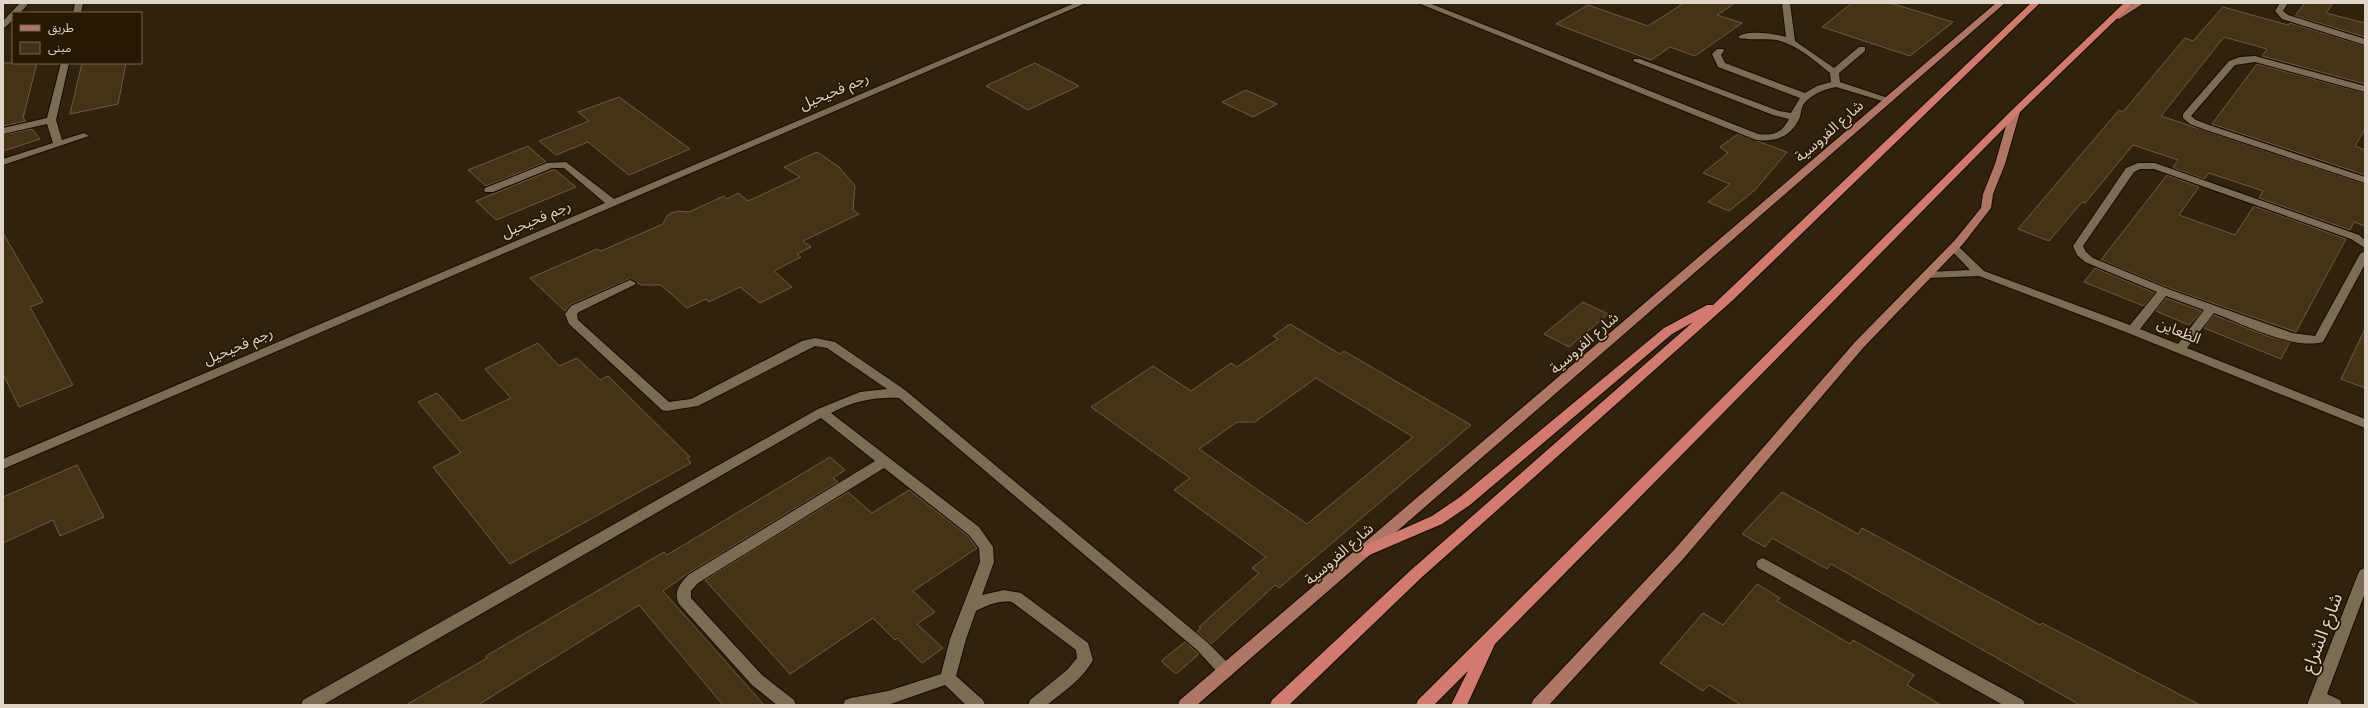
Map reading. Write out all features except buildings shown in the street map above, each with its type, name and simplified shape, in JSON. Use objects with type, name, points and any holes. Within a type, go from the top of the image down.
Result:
[{"type":"highway","points":[[1278,705],[1416,574],[1729,298],[2036,3]]},
{"type":"highway","points":[[1424,705],[2015,112],[2129,3]]},
{"type":"highway","points":[[1367,551],[1437,520],[1465,501],[1668,331],[1729,298]]},
{"type":"highway","points":[[1458,705],[1492,636]]},
{"type":"main road","name":"شارع الفروسية","points":[[1186,705],[1367,551],[2001,3]]},
{"type":"main road","points":[[2116,17],[2140,3]]},
{"type":"main road","points":[[1539,705],[1679,554],[1859,345],[1954,248],[1986,208],[1988,194],[2000,164],[2015,112]]},
{"type":"street","points":[[16,12],[25,3]]},
{"type":"street","name":"رجم فحيحيل","points":[[3,464],[1082,3]]},
{"type":"street","points":[[1422,3],[1756,136],[1767,138],[1781,136],[1788,131],[1798,105],[1806,97],[1824,86],[1836,84],[1889,100]]},
{"type":"street","points":[[1786,3],[1791,40]]},
{"type":"street","points":[[2284,3],[2279,11],[2285,17],[2365,42]]},
{"type":"street","points":[[3,26],[12,16]]},
{"type":"street","points":[[1742,37],[1758,36],[1791,40],[1834,72],[1836,84]]},
{"type":"street","points":[[1834,72],[1862,49]]},
{"type":"street","points":[[1720,51],[1716,54],[1721,65],[1806,97]]},
{"type":"street","points":[[2365,89],[2255,59],[2240,60],[2232,63],[2186,116],[2193,122],[2206,127],[2365,180]]},
{"type":"street","points":[[1637,61],[1776,113],[1795,116]]},
{"type":"street","points":[[58,144],[51,120],[65,64]]},
{"type":"street","points":[[3,132],[51,120]]},
{"type":"street","points":[[3,162],[84,136]]},
{"type":"street","points":[[489,190],[551,165],[566,165],[612,203]]},
{"type":"street","points":[[2365,245],[2355,237],[2155,166],[2138,166],[2130,170],[2078,246],[2081,253],[2089,260],[2164,291],[2290,338],[2309,340],[2319,339],[2365,254]]},
{"type":"street","name":"الظعاين","points":[[1954,248],[1980,273],[2132,330],[2365,424]]},
{"type":"street","name":"الظعاين","points":[[1928,275],[1980,273]]},
{"type":"street","points":[[630,284],[575,309],[571,314],[573,321],[666,407],[694,403],[806,344],[815,342],[831,345],[902,394],[1202,646],[1226,671]]},
{"type":"street","points":[[2132,330],[2149,312],[2164,291]]},
{"type":"street","points":[[2180,349],[2211,309]]},
{"type":"street","points":[[309,705],[822,412],[853,397],[875,392],[902,394]]},
{"type":"street","points":[[822,412],[974,531],[986,547],[987,562],[958,639],[948,678]]},
{"type":"street","points":[[788,705],[757,680],[684,600],[684,590],[693,578],[885,461]]},
{"type":"street","points":[[1764,564],[2017,705]]},
{"type":"street","name":"شارع الشراع","points":[[2317,701],[2365,574]]},
{"type":"street","points":[[970,607],[989,598],[1007,594],[1016,597],[1083,647],[1085,660],[1072,675],[1036,705]]},
{"type":"street","points":[[851,705],[888,698],[948,678]]},
{"type":"street","points":[[948,678],[977,705]]},
{"type":"street","points":[[2317,701],[2334,705]]}]
